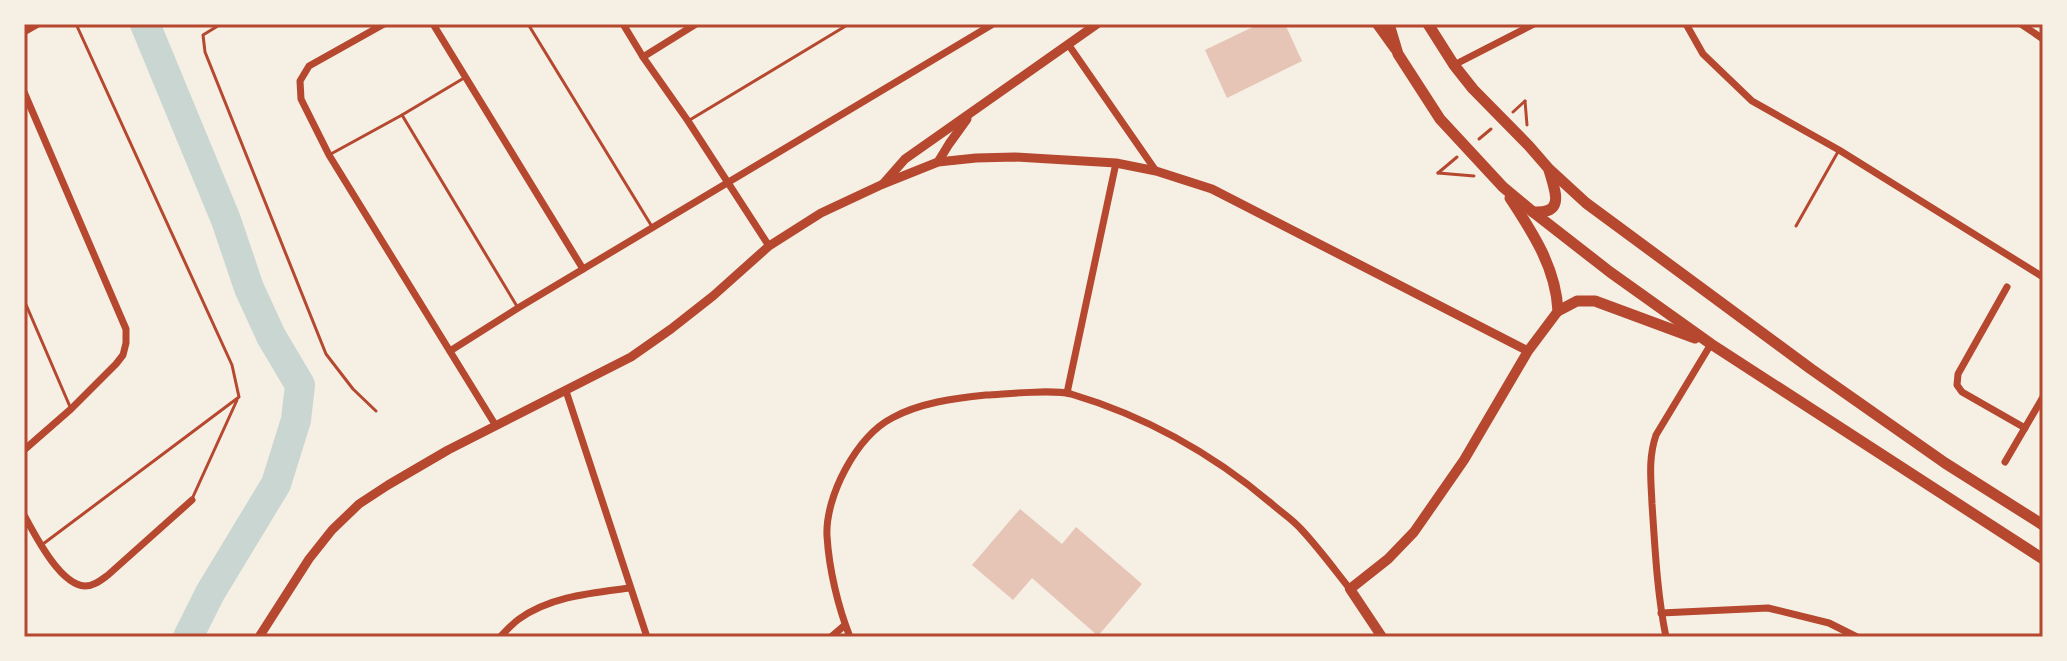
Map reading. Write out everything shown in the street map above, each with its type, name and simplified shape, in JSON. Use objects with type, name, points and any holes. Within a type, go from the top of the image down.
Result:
[{"type":"main road","points":[[1377,24],[1440,119],[1499,183],[1533,212],[1711,344],[2043,559]]},
{"type":"main road","points":[[1389,24],[1398,54]]},
{"type":"main road","points":[[1428,24],[1473,89],[1586,203],[1945,463],[2043,525]]},
{"type":"main road","points":[[1533,212],[1544,213],[1554,206],[1556,193],[1549,169]]},
{"type":"main road","points":[[1499,183],[1529,227],[1553,275],[1558,311]]},
{"type":"main road","points":[[1382,637],[1350,589],[1388,559],[1414,532],[1464,460],[1528,351],[1558,311],[1577,301],[1595,301],[1711,344]]},
{"type":"street","points":[[24,32],[38,24]]},
{"type":"street","points":[[384,24],[309,66],[300,81],[301,99],[329,155],[496,426]]},
{"type":"street","points":[[433,24],[583,269]]},
{"type":"street","points":[[623,24],[769,246]]},
{"type":"street","points":[[643,57],[696,24]]},
{"type":"street","points":[[450,351],[993,24]]},
{"type":"street","points":[[883,184],[905,159],[1097,24]]},
{"type":"street","points":[[1454,65],[1534,24]]},
{"type":"street","points":[[1686,24],[1703,54],[1752,101],[1839,150],[2043,277]]},
{"type":"street","points":[[2021,24],[2043,39]]},
{"type":"street","points":[[1068,44],[1156,171]]},
{"type":"street","points":[[24,92],[126,329],[123,355],[116,364],[24,450]]},
{"type":"street","points":[[938,162],[972,112]]},
{"type":"street","points":[[259,637],[309,559],[332,530],[359,504],[496,426],[631,357],[713,296],[769,246],[821,213],[938,162],[1015,157],[1116,163],[1156,171],[1212,189],[1528,351]]},
{"type":"street","points":[[1067,393],[1116,163]]},
{"type":"street","points":[[2007,287],[1958,374],[1957,385],[1962,392],[2025,428]]},
{"type":"street","points":[[1666,637],[1654,537],[1650,452],[1656,435],[1711,344]]},
{"type":"street","points":[[566,391],[647,637]]},
{"type":"street","points":[[850,637],[832,572],[827,534],[834,495],[846,468],[864,441],[890,418],[962,397],[1067,393],[1140,419],[1202,452],[1248,484],[1299,527],[1350,589]]},
{"type":"street","points":[[2005,462],[2043,397]]},
{"type":"street","points":[[24,515],[41,546],[64,576],[83,586],[94,585],[108,575],[192,500]]},
{"type":"street","points":[[500,637],[519,619],[545,605],[577,595],[630,588]]},
{"type":"street","points":[[1661,613],[1768,608],[1829,623],[1857,637]]},
{"type":"street","points":[[831,637],[845,625]]},
{"type":"lane","points":[[76,24],[232,365],[239,397],[192,500]]},
{"type":"lane","points":[[221,24],[203,35],[205,52],[265,205],[326,354],[353,389],[376,411]]},
{"type":"lane","points":[[528,24],[653,229]]},
{"type":"lane","points":[[688,121],[849,24]]},
{"type":"lane","points":[[329,155],[464,78]]},
{"type":"lane","points":[[402,115],[518,308]]},
{"type":"lane","points":[[1796,226],[1839,150]]},
{"type":"lane","points":[[24,300],[71,409]]},
{"type":"lane","points":[[41,546],[239,397]]},
{"type":"path","points":[[1503,119],[1525,101]]},
{"type":"path","points":[[1471,146],[1493,128]]},
{"type":"path","points":[[1460,155],[1438,173],[1499,183]]},
{"type":"building","points":[[1259,24],[1285,24],[1302,61],[1227,98],[1205,50]]},
{"type":"building","points":[[1020,509],[1062,544],[1076,527],[1142,584],[1098,636],[1032,578],[1013,600],[972,565]]},
{"type":"waterway","points":[[145,24],[226,220],[249,288],[271,336],[300,385],[296,420],[276,484],[210,593],[188,637]]}]
